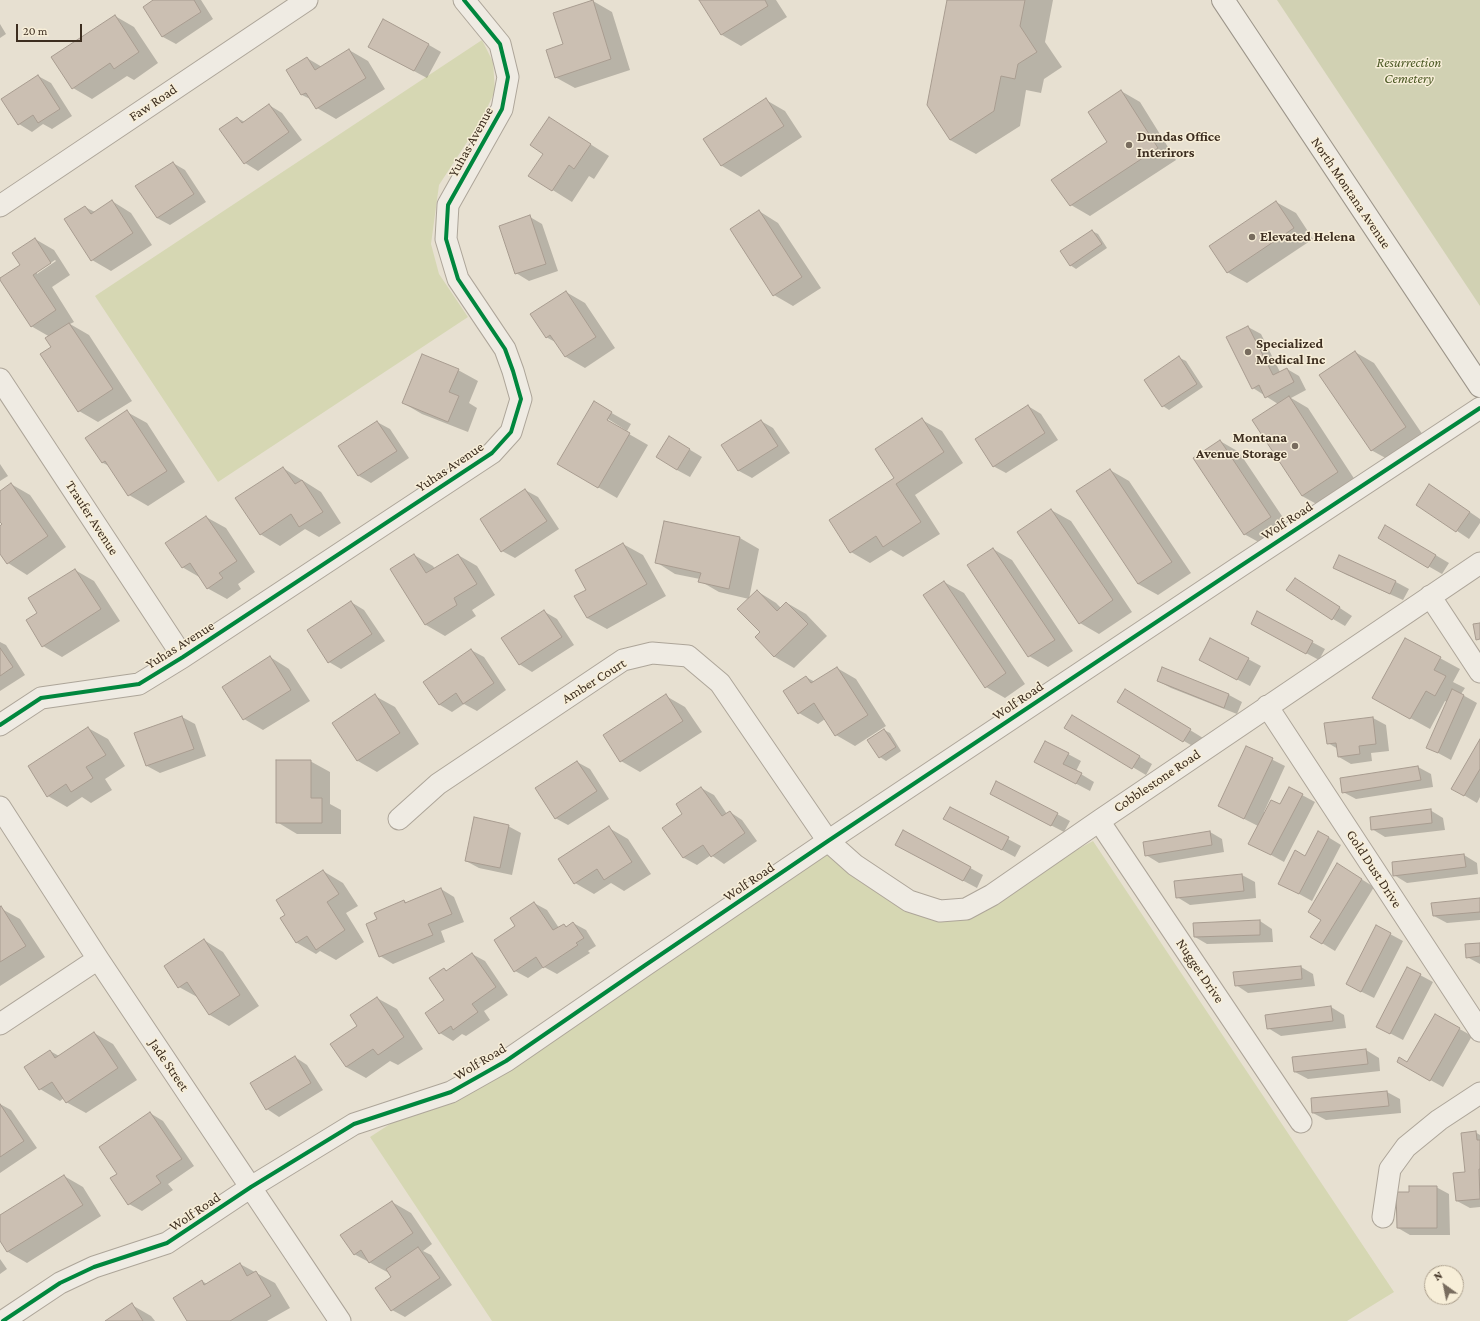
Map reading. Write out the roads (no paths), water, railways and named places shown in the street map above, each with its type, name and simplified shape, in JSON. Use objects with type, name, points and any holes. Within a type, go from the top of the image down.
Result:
[{"type":"main road","name":"North Montana Avenue","points":[[1223,0],[1480,386]]},
{"type":"street","name":"Faw Road","points":[[0,206],[307,0]]},
{"type":"street","name":"Yuhas Avenue","points":[[0,725],[41,698],[139,684],[183,657],[492,453],[511,432],[521,400],[513,371],[505,349],[458,279],[446,239],[448,205],[502,109],[508,77],[500,44],[464,0]]},
{"type":"street","name":"Traufer Avenue","points":[[0,379],[183,657]]},
{"type":"street","name":"Wolf Road","points":[[3,1321],[60,1283],[94,1267],[168,1243],[251,1187],[354,1124],[451,1092],[506,1061],[828,841],[1245,562],[1480,408]]},
{"type":"street","name":"Cobblestone Road","points":[[828,841],[855,865],[909,901],[940,911],[966,909],[992,895],[1267,706],[1480,563]]},
{"type":"street","points":[[1430,596],[1480,672]]},
{"type":"street","name":"Amber Court","points":[[400,819],[438,784],[623,660],[652,653],[688,656],[720,683],[828,841]]},
{"type":"street","name":"Gold Dust Drive","points":[[1267,706],[1480,1031]]},
{"type":"street","name":"Jade Street","points":[[0,807],[98,959],[340,1321]]},
{"type":"street","name":"Nugget Drive","points":[[1098,821],[1302,1122]]},
{"type":"street","points":[[0,1024],[98,959]]},
{"type":"street","points":[[1383,1217],[1390,1169],[1406,1147],[1439,1120],[1480,1093]]},
{"type":"place","name":"Dundas Office Interirors","points":[[1129,145]]},
{"type":"place","name":"Elevated Helena","points":[[1252,237]]},
{"type":"place","name":"Specialized Medical Inc","points":[[1248,352]]},
{"type":"place","name":"Montana Avenue Storage","points":[[1295,446]]},
{"type":"park label","name":"Resurrection Cemetery","points":[[1409,72]]}]
